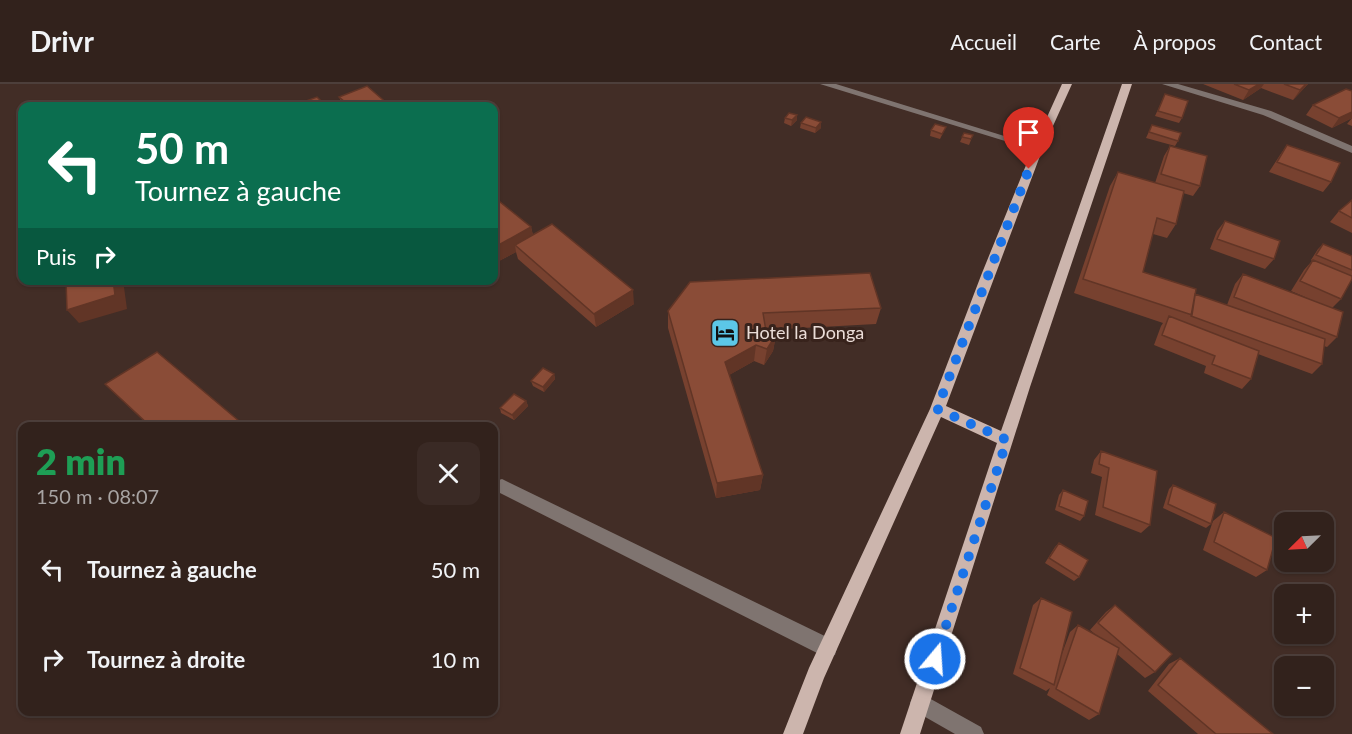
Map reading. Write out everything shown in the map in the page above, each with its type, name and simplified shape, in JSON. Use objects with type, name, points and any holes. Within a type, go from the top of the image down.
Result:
[{"type":"main road","points":[[793,734],[828,648],[937,409],[1038,148],[1067,84]]},
{"type":"main road","points":[[910,734],[1023,387],[1126,84]]},
{"type":"main road","points":[[937,409],[1007,440]]},
{"type":"street","points":[[825,84],[1038,148]]},
{"type":"street","points":[[1167,84],[1267,113],[1352,150]]},
{"type":"street","points":[[502,486],[828,648]]},
{"type":"street","points":[[920,703],[974,734]]},
{"type":"building","points":[[1234,84],[1259,84],[1249,90]]},
{"type":"building","points":[[1284,84],[1306,84],[1300,90]]},
{"type":"building","points":[[367,86],[385,102],[345,102],[339,97]]},
{"type":"building","points":[[1346,89],[1352,91],[1352,112],[1339,118],[1313,105]]},
{"type":"building","points":[[1165,94],[1188,101],[1182,118],[1158,111]]},
{"type":"building","points":[[317,97],[322,102],[303,102]]},
{"type":"building","points":[[789,113],[797,115],[792,120],[785,118]]},
{"type":"building","points":[[806,117],[821,122],[816,128],[801,123]]},
{"type":"building","points":[[935,124],[946,127],[942,134],[931,130]]},
{"type":"building","points":[[1152,125],[1181,133],[1178,141],[1149,132]]},
{"type":"building","points":[[964,133],[973,135],[971,139],[962,137]]},
{"type":"building","points":[[1287,145],[1340,163],[1331,182],[1277,162]]},
{"type":"building","points":[[1170,146],[1207,156],[1200,186],[1161,174]]},
{"type":"building","points":[[1118,172],[1184,191],[1176,224],[1157,218],[1143,272],[1196,289],[1192,315],[1083,279]]},
{"type":"building","points":[[498,200],[531,227],[498,245]]},
{"type":"building","points":[[1352,200],[1352,218],[1339,211]]},
{"type":"building","points":[[1225,221],[1280,241],[1274,259],[1217,239]]},
{"type":"building","points":[[552,224],[633,290],[594,314],[515,245]]},
{"type":"building","points":[[1323,244],[1352,256],[1352,270],[1316,255]]},
{"type":"building","points":[[1313,260],[1352,276],[1341,299],[1300,281]]},
{"type":"building","points":[[870,273],[881,308],[763,313],[766,331],[776,335],[767,349],[756,345],[725,362],[763,475],[717,483],[668,311],[690,282]]},
{"type":"building","points":[[1243,274],[1343,312],[1337,337],[1234,297]]},
{"type":"building","points":[[66,285],[114,285],[115,295],[67,310]]},
{"type":"building","points":[[1195,294],[1325,339],[1322,364],[1191,316]]},
{"type":"building","points":[[1169,316],[1259,351],[1251,379],[1212,364],[1215,356],[1162,335]]},
{"type":"building","points":[[157,352],[239,421],[146,422],[105,384]]},
{"type":"building","points":[[543,368],[554,374],[543,387],[531,381]]},
{"type":"building","points":[[514,394],[526,401],[512,415],[500,408]]},
{"type":"building","points":[[1101,451],[1157,471],[1150,525],[1103,507],[1109,468],[1099,464]]},
{"type":"building","points":[[1173,485],[1216,504],[1211,524],[1168,504]]},
{"type":"building","points":[[1063,490],[1088,501],[1084,516],[1059,506]]},
{"type":"building","points":[[1224,512],[1274,537],[1267,570],[1214,542]]},
{"type":"building","points":[[1059,543],[1088,560],[1079,577],[1049,558]]},
{"type":"building","points":[[1041,598],[1072,612],[1054,685],[1020,668]]},
{"type":"building","points":[[1115,605],[1172,654],[1155,672],[1098,623]]},
{"type":"building","points":[[1078,625],[1119,648],[1099,714],[1056,689]]},
{"type":"building","points":[[1180,658],[1273,734],[1216,734],[1158,685]]},
{"type":"place","name":"Hotel la Donga","points":[[725,333]]},
{"type":"route","points":[[935,659],[1007,440],[937,409],[1029,169]]}]
